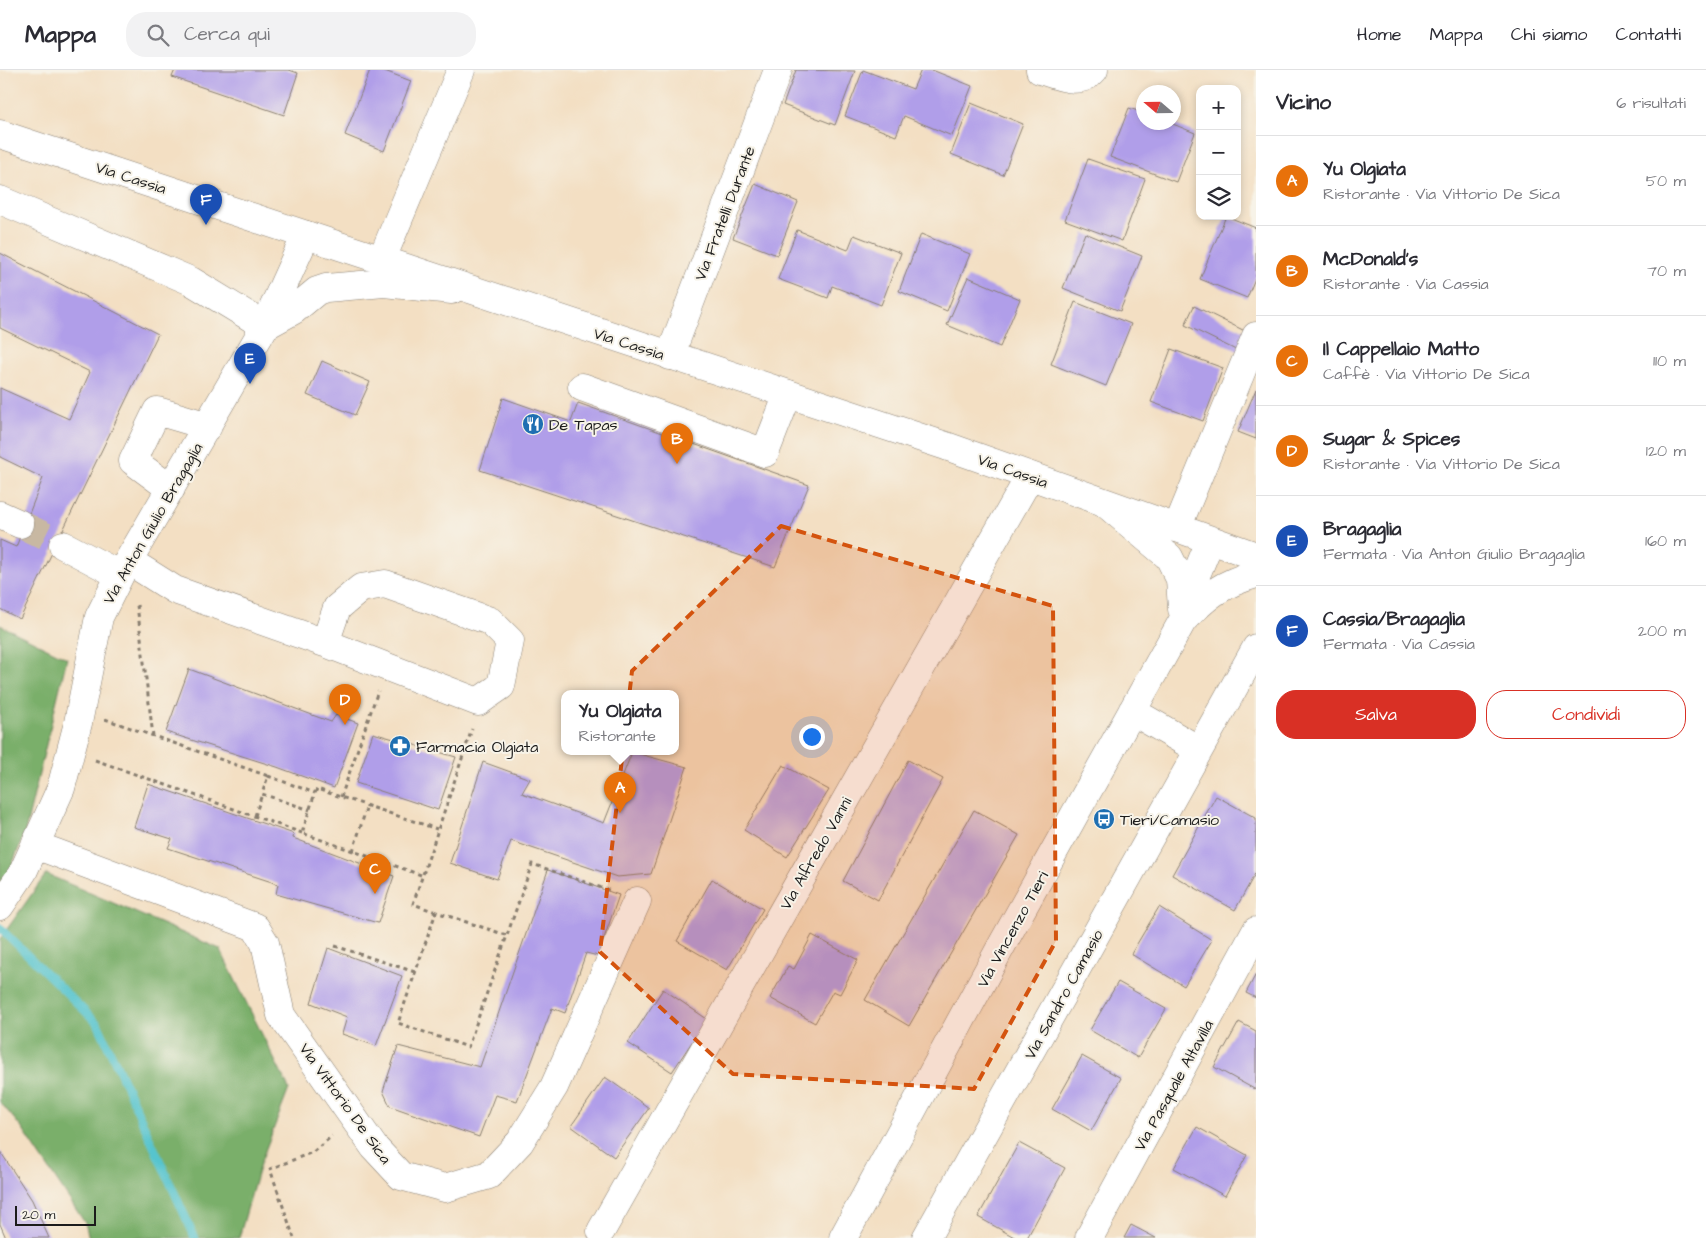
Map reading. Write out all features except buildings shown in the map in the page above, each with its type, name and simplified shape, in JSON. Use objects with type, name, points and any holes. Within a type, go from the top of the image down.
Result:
[{"type":"street","points":[[380,261],[461,70]]},
{"type":"street","name":"Via Fratelli Durante","points":[[670,356],[778,70]]},
{"type":"street","points":[[1040,70],[1076,80],[1088,76],[1094,70]]},
{"type":"street","name":"Via Cassia","points":[[0,134],[480,294],[788,394],[1030,476],[1256,556]]},
{"type":"street","points":[[0,200],[191,281],[266,326],[294,310],[317,291],[343,285],[384,283],[480,294]]},
{"type":"street","name":"Via Anton Giulio Bragaglia","points":[[0,906],[22,872],[61,788],[71,752],[100,617],[133,570],[171,489],[266,326],[306,235]]},
{"type":"street","points":[[1177,528],[1256,336]]},
{"type":"street","points":[[582,387],[765,453],[788,394]]},
{"type":"street","points":[[171,489],[133,461],[157,411],[208,426]]},
{"type":"street","name":"Via Alfredo Vanni","points":[[601,1231],[1030,476]]},
{"type":"street","points":[[1103,502],[1169,557],[1180,579],[1182,620]]},
{"type":"street","name":"Via Vincenzo Tieri","points":[[844,1238],[1182,620],[1192,585],[1217,543]]},
{"type":"street","name":"Via Vincenzo Tieri","points":[[1202,600],[1215,572],[1217,543]]},
{"type":"street","points":[[62,545],[133,570],[175,590],[325,643],[478,702],[501,686],[510,641],[490,621],[385,584],[361,588],[337,608],[325,643]]},
{"type":"street","name":"Via Vincenzo Tieri","points":[[1182,620],[1202,600],[1230,581],[1256,574]]},
{"type":"street","name":"Via Sandro Camasio","points":[[926,1238],[1256,648]]},
{"type":"street","points":[[1132,711],[1199,750]]},
{"type":"street","name":"Via Vittorio De Sica","points":[[35,845],[255,926],[265,943],[281,1015],[374,1147],[401,1176],[445,1188],[490,1175],[520,1142],[554,1087],[637,901]]},
{"type":"street","name":"Via Pasquale Altavilla","points":[[1089,1238],[1256,931]]},
{"type":"path","points":[[133,570],[154,736]]},
{"type":"path","points":[[341,797],[386,666]]},
{"type":"path","points":[[478,702],[471,732],[421,875],[413,904],[506,935]]},
{"type":"path","points":[[80,710],[315,793]]},
{"type":"path","points":[[71,752],[421,875]]},
{"type":"path","points":[[255,816],[268,776]]},
{"type":"path","points":[[302,833],[317,789],[438,829]]},
{"type":"path","points":[[262,794],[310,810]]},
{"type":"path","points":[[352,851],[367,806]]},
{"type":"path","points":[[436,912],[398,1023],[468,1047],[532,864],[637,901]]},
{"type":"path","points":[[335,946],[415,972]]},
{"type":"path","points":[[294,1238],[270,1169],[313,1152],[354,1118]]},
{"type":"highlighted area","points":[[781,526],[1053,606],[1056,941],[974,1089],[733,1074],[600,952],[632,671]]},
{"type":"green space","points":[[0,625],[67,658],[25,832],[7,878],[0,887]]},
{"type":"green space","points":[[46,874],[220,949],[289,1089],[260,1164],[239,1238],[89,1238],[85,1223],[21,1127],[0,1102],[0,939]]},
{"type":"waterway","points":[[0,928],[98,1024],[195,1238]]},
{"type":"tunnel","points":[[20,524],[63,545]]},
{"type":"place","name":"Cassia/Bragaglia","points":[[206,225]]},
{"type":"place","name":"Bragaglia","points":[[250,384]]},
{"type":"place","name":"De Tapas","points":[[533,424]]},
{"type":"place","name":"McDonald's","points":[[677,464]]},
{"type":"place","name":"Sugar & Spices","points":[[345,725]]},
{"type":"place","name":"Farmacia Olgiata","points":[[400,746]]},
{"type":"place","name":"Yu Olgiata","points":[[620,813]]},
{"type":"place","name":"Tieri/Camasio","points":[[1104,819]]},
{"type":"place","name":"Il Cappellaio Matto","points":[[375,894]]}]
